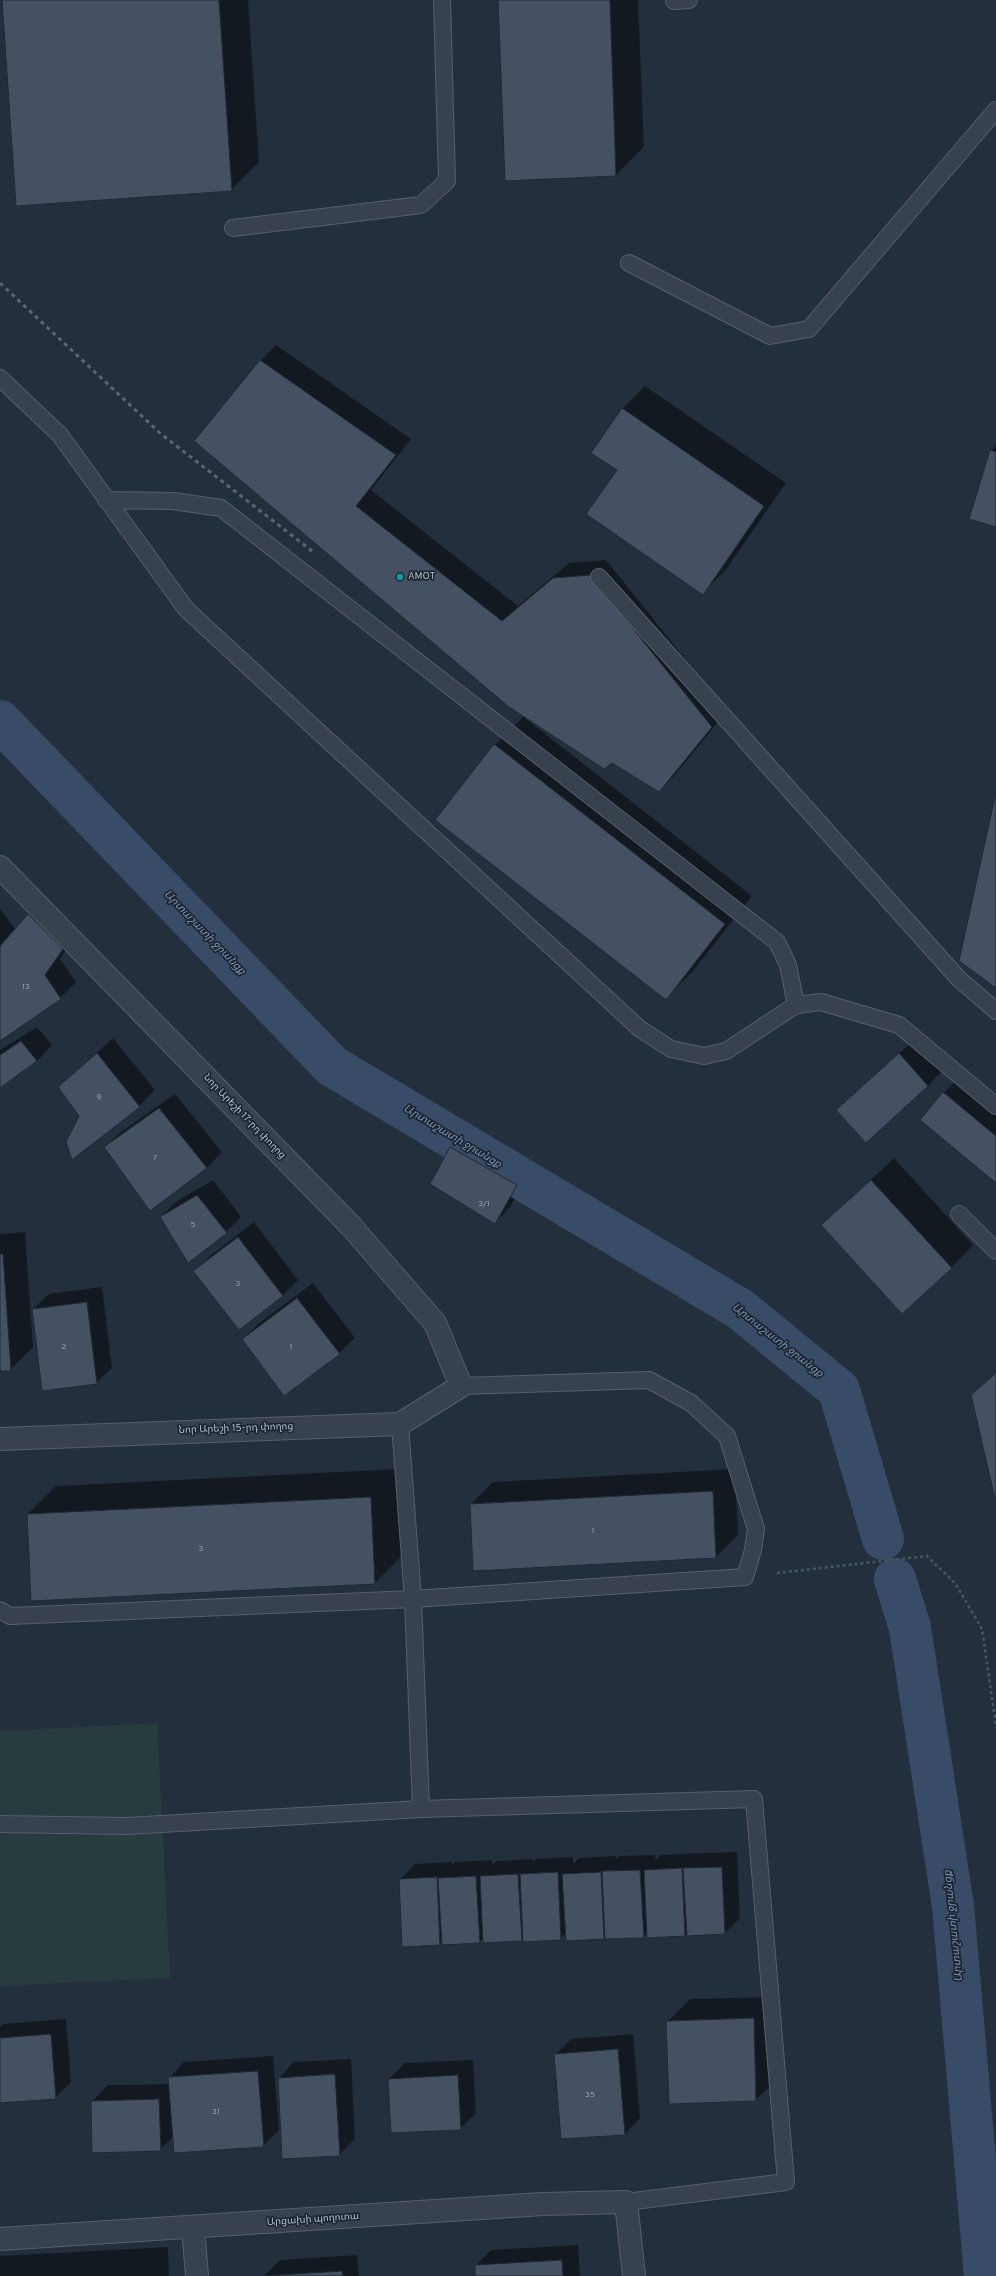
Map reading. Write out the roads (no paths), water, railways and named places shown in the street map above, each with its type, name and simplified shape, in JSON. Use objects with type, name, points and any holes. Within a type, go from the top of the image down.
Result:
[{"type":"street","name":"Նոր Արեշի 17-րդ փողոց","points":[[0,866],[350,1225],[435,1323],[461,1386]]},
{"type":"street","name":"Նոր Արեշի 15-րդ փողոց","points":[[0,1439],[400,1424],[461,1386]]},
{"type":"street","name":"Արցախի պողոտա","points":[[0,2239],[193,2228],[543,2204],[626,2202]]},
{"type":"street","points":[[626,2202],[634,2276]]},
{"type":"street","points":[[193,2228],[197,2276]]},
{"type":"lane","points":[[233,228],[421,205],[446,181],[442,0]]},
{"type":"lane","points":[[629,263],[770,336],[809,329],[996,110]]},
{"type":"lane","points":[[0,378],[60,435],[186,609],[640,1029],[671,1050],[704,1056],[726,1051],[796,1005],[822,1002],[899,1026],[996,1106]]},
{"type":"lane","points":[[106,500],[173,501],[221,508],[777,942],[788,965],[796,1005]]},
{"type":"lane","points":[[599,577],[958,979],[996,1011]]},
{"type":"lane","points":[[959,1214],[996,1251]]},
{"type":"lane","points":[[0,1610],[10,1616],[413,1599],[744,1577],[753,1550],[756,1529],[736,1464],[727,1436],[690,1403],[649,1380],[461,1386]]},
{"type":"lane","points":[[400,1424],[413,1599],[421,1809]]},
{"type":"lane","points":[[0,1824],[127,1826],[421,1809],[754,1799],[786,2182],[626,2202]]},
{"type":"waterway","name":"Արտաշատի ջրանցք","points":[[0,721],[332,1066],[740,1309],[839,1390],[883,1539]]},
{"type":"waterway","name":"Արտաշատի ջրանցք","points":[[895,1579],[910,1628],[953,1906],[985,2276]]},
{"type":"railway","points":[[0,283],[161,434],[312,551]]},
{"type":"place","name":"AMOT","points":[[400,577]]}]
